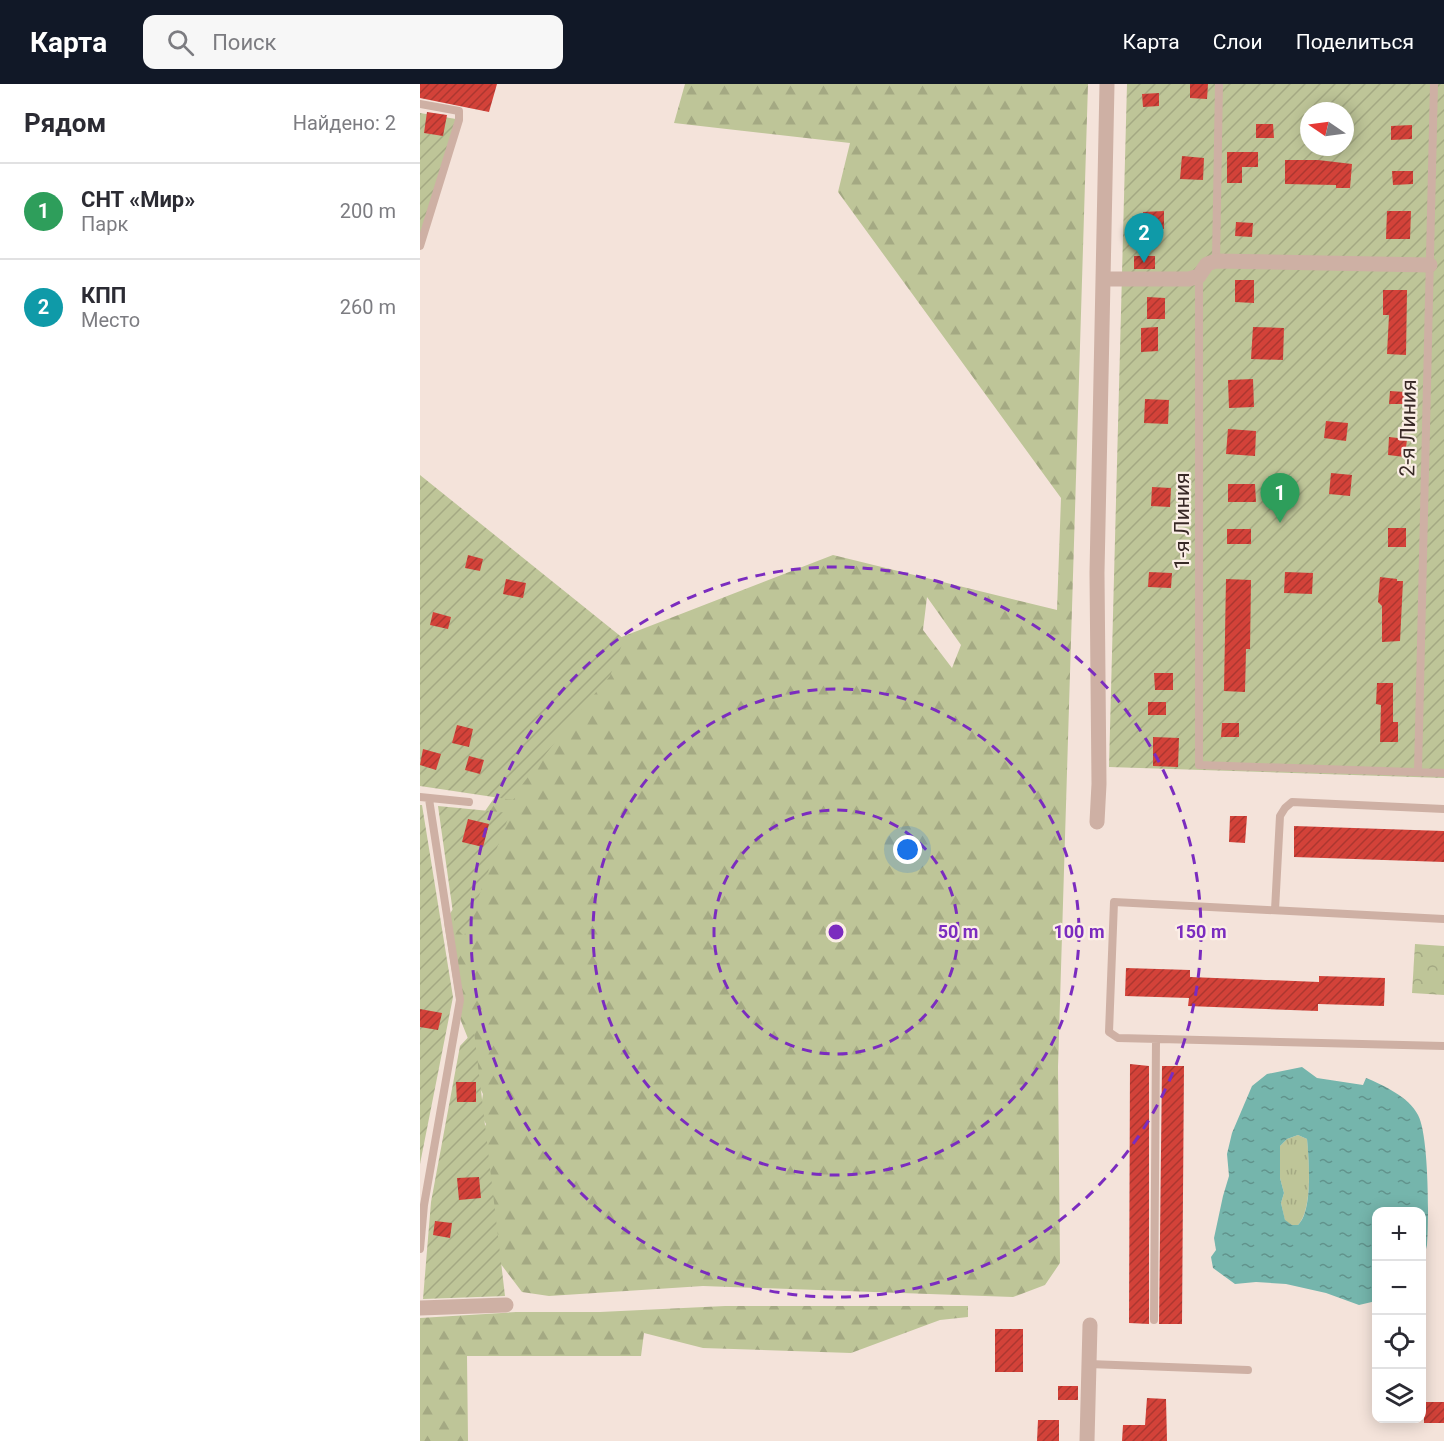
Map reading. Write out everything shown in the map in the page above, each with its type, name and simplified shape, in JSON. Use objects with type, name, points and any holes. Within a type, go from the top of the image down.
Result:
[{"type":"street","points":[[1097,822],[1099,784],[1097,573],[1107,84]]},
{"type":"street","points":[[1102,279],[1189,279],[1199,276],[1207,264],[1216,261],[1430,264]]},
{"type":"street","points":[[420,1308],[506,1305]]},
{"type":"street","points":[[1087,1441],[1090,1325]]},
{"type":"lane","points":[[1216,261],[1219,84]]},
{"type":"lane","name":"2-я Линия","points":[[1418,772],[1434,84]]},
{"type":"lane","points":[[420,104],[459,111],[459,120],[420,246]]},
{"type":"lane","name":"1-я Линия","points":[[1199,276],[1199,765],[1418,772]]},
{"type":"lane","points":[[1418,772],[1444,773]]},
{"type":"lane","points":[[420,1249],[424,1205],[460,1000],[425,798],[469,802]]},
{"type":"lane","points":[[1275,910],[1280,816],[1293,802],[1444,809]]},
{"type":"lane","points":[[1444,919],[1114,902],[1109,1032],[1118,1038],[1156,1040],[1444,1046]]},
{"type":"lane","points":[[1154,1320],[1156,1040]]},
{"type":"lane","points":[[1089,1364],[1248,1370]]},
{"type":"green space","points":[[685,84],[1088,84],[1058,1067],[1060,1263],[1045,1285],[1013,1297],[703,1286],[549,1296],[522,1292],[497,1259],[474,1149],[486,1124],[480,1113],[483,1094],[474,1077],[477,1061],[459,1016],[444,922],[458,902],[483,814],[506,781],[619,638],[833,555],[1057,610],[1061,498],[838,192],[850,143],[674,123]],"holes":[[[927,597],[961,645],[952,668],[923,630]]]},
{"type":"green space","points":[[1127,84],[1444,84],[1444,778],[1109,767]]},
{"type":"green space","points":[[420,113],[456,119],[420,236]]},
{"type":"green space","points":[[420,475],[624,639],[610,676],[518,790],[514,800],[420,786]]},
{"type":"green space","points":[[420,805],[422,805],[453,997],[420,1164]]},
{"type":"green space","points":[[438,806],[510,813],[464,936],[455,927]]},
{"type":"green space","points":[[1415,944],[1444,946],[1444,995],[1412,993]]},
{"type":"green space","points":[[474,1031],[505,1296],[423,1299],[431,1202],[460,1046]]},
{"type":"green space","points":[[1298,1135],[1307,1139],[1309,1184],[1303,1218],[1298,1225],[1292,1225],[1285,1221],[1281,1203],[1284,1193],[1280,1178],[1280,1146],[1287,1139]]},
{"type":"green space","points":[[725,1306],[968,1306],[968,1317],[940,1320],[851,1353],[703,1348],[644,1333],[641,1356],[467,1356],[468,1441],[420,1441],[420,1318],[516,1312],[600,1312]]},
{"type":"water","points":[[1302,1067],[1317,1078],[1363,1085],[1366,1078],[1402,1097],[1418,1115],[1422,1125],[1426,1158],[1427,1247],[1426,1250],[1426,1207],[1372,1207],[1372,1302],[1359,1305],[1326,1293],[1286,1284],[1256,1282],[1235,1284],[1213,1268],[1211,1257],[1216,1250],[1214,1238],[1229,1176],[1227,1154],[1232,1133],[1252,1086],[1267,1074]],"holes":[[[1298,1135],[1307,1139],[1309,1159],[1306,1208],[1298,1225],[1292,1225],[1285,1220],[1281,1203],[1284,1193],[1280,1178],[1280,1146],[1287,1139]]]},
{"type":"building","points":[[420,84],[497,84],[489,112],[420,98]]},
{"type":"building","points":[[1190,84],[1208,84],[1207,99],[1190,98]]},
{"type":"building","points":[[1159,93],[1159,106],[1143,107],[1142,94]]},
{"type":"building","points":[[427,112],[447,115],[443,136],[424,133]]},
{"type":"building","points":[[1256,124],[1273,124],[1274,138],[1256,138]]},
{"type":"building","points":[[1412,125],[1412,139],[1391,140],[1391,126]]},
{"type":"building","points":[[1227,152],[1258,152],[1258,167],[1242,167],[1242,183],[1227,183]]},
{"type":"building","points":[[1182,156],[1204,158],[1203,180],[1180,179]]},
{"type":"building","points":[[1285,160],[1318,160],[1352,164],[1350,188],[1336,188],[1336,185],[1285,184]]},
{"type":"building","points":[[1392,171],[1413,171],[1413,184],[1393,185]]},
{"type":"building","points":[[1164,211],[1164,229],[1144,229],[1143,212]]},
{"type":"building","points":[[1387,211],[1411,211],[1410,239],[1386,239]]},
{"type":"building","points":[[1236,222],[1253,223],[1252,237],[1235,236]]},
{"type":"building","points":[[1134,256],[1155,256],[1155,269],[1134,269]]},
{"type":"building","points":[[1235,280],[1254,280],[1254,303],[1235,302]]},
{"type":"building","points":[[1383,290],[1407,290],[1406,355],[1387,354],[1389,315],[1383,315]]},
{"type":"building","points":[[1147,297],[1165,298],[1165,319],[1147,319]]},
{"type":"building","points":[[1158,327],[1158,351],[1141,352],[1141,328]]},
{"type":"building","points":[[1253,327],[1284,328],[1283,360],[1251,359]]},
{"type":"building","points":[[1253,379],[1254,407],[1229,408],[1228,380]]},
{"type":"building","points":[[1390,391],[1405,392],[1404,404],[1389,404]]},
{"type":"building","points":[[1145,399],[1169,400],[1168,424],[1144,423]]},
{"type":"building","points":[[1326,421],[1348,423],[1346,441],[1324,438]]},
{"type":"building","points":[[1228,429],[1256,431],[1255,456],[1226,454]]},
{"type":"building","points":[[1389,437],[1407,439],[1405,457],[1388,455]]},
{"type":"building","points":[[1331,473],[1352,475],[1350,496],[1329,494]]},
{"type":"building","points":[[1228,484],[1255,484],[1256,502],[1228,502]]},
{"type":"building","points":[[1152,487],[1171,488],[1170,507],[1151,506]]},
{"type":"building","points":[[1388,528],[1406,528],[1406,547],[1388,547]]},
{"type":"building","points":[[1227,529],[1251,529],[1251,544],[1227,544]]},
{"type":"building","points":[[468,555],[483,559],[480,571],[465,568]]},
{"type":"building","points":[[1149,572],[1172,573],[1171,588],[1148,587]]},
{"type":"building","points":[[1285,572],[1313,573],[1312,594],[1284,593]]},
{"type":"building","points":[[1380,577],[1403,581],[1400,641],[1382,642],[1382,606],[1378,602]]},
{"type":"building","points":[[506,579],[526,583],[523,598],[503,594]]},
{"type":"building","points":[[1226,579],[1251,580],[1250,649],[1246,649],[1245,692],[1224,691]]},
{"type":"building","points":[[433,612],[451,617],[448,629],[430,625]]},
{"type":"building","points":[[1154,673],[1173,673],[1173,690],[1155,690]]},
{"type":"building","points":[[1377,683],[1393,683],[1393,722],[1398,722],[1398,742],[1380,742],[1381,705],[1376,704]]},
{"type":"building","points":[[1148,702],[1166,702],[1166,715],[1148,715]]},
{"type":"building","points":[[1222,723],[1239,723],[1239,737],[1221,737]]},
{"type":"building","points":[[457,725],[473,729],[469,747],[452,743]]},
{"type":"building","points":[[1153,737],[1179,738],[1178,767],[1153,766]]},
{"type":"building","points":[[423,749],[441,754],[436,770],[420,765]]},
{"type":"building","points":[[469,756],[484,760],[480,774],[465,770]]},
{"type":"building","points":[[1230,816],[1247,816],[1245,843],[1229,842]]},
{"type":"building","points":[[468,819],[489,824],[483,847],[462,842]]},
{"type":"building","points":[[1294,826],[1444,831],[1444,862],[1294,857]]},
{"type":"building","points":[[1126,968],[1190,970],[1190,977],[1319,982],[1319,976],[1385,978],[1384,1006],[1318,1004],[1318,1011],[1188,1006],[1189,998],[1125,996]]},
{"type":"building","points":[[420,1009],[442,1013],[438,1030],[420,1027]]},
{"type":"building","points":[[1130,1064],[1149,1066],[1149,1324],[1129,1323]]},
{"type":"building","points":[[1162,1066],[1184,1066],[1182,1324],[1159,1324]]},
{"type":"building","points":[[456,1082],[476,1082],[476,1102],[457,1102]]},
{"type":"building","points":[[479,1177],[481,1198],[459,1200],[457,1178]]},
{"type":"building","points":[[435,1221],[452,1223],[450,1238],[433,1235]]},
{"type":"building","points":[[995,1329],[1023,1329],[1023,1372],[995,1372]]},
{"type":"building","points":[[1058,1386],[1078,1386],[1078,1400],[1058,1400]]},
{"type":"building","points":[[1147,1398],[1166,1399],[1167,1441],[1122,1441],[1123,1425],[1145,1425]]},
{"type":"building","points":[[1426,1402],[1444,1402],[1444,1423],[1426,1423]]},
{"type":"building","points":[[1038,1420],[1059,1420],[1059,1441],[1037,1441]]},
{"type":"place","name":"КПП","points":[[1144,263]]},
{"type":"place","name":"СНТ «Мир»","points":[[1280,523]]}]
